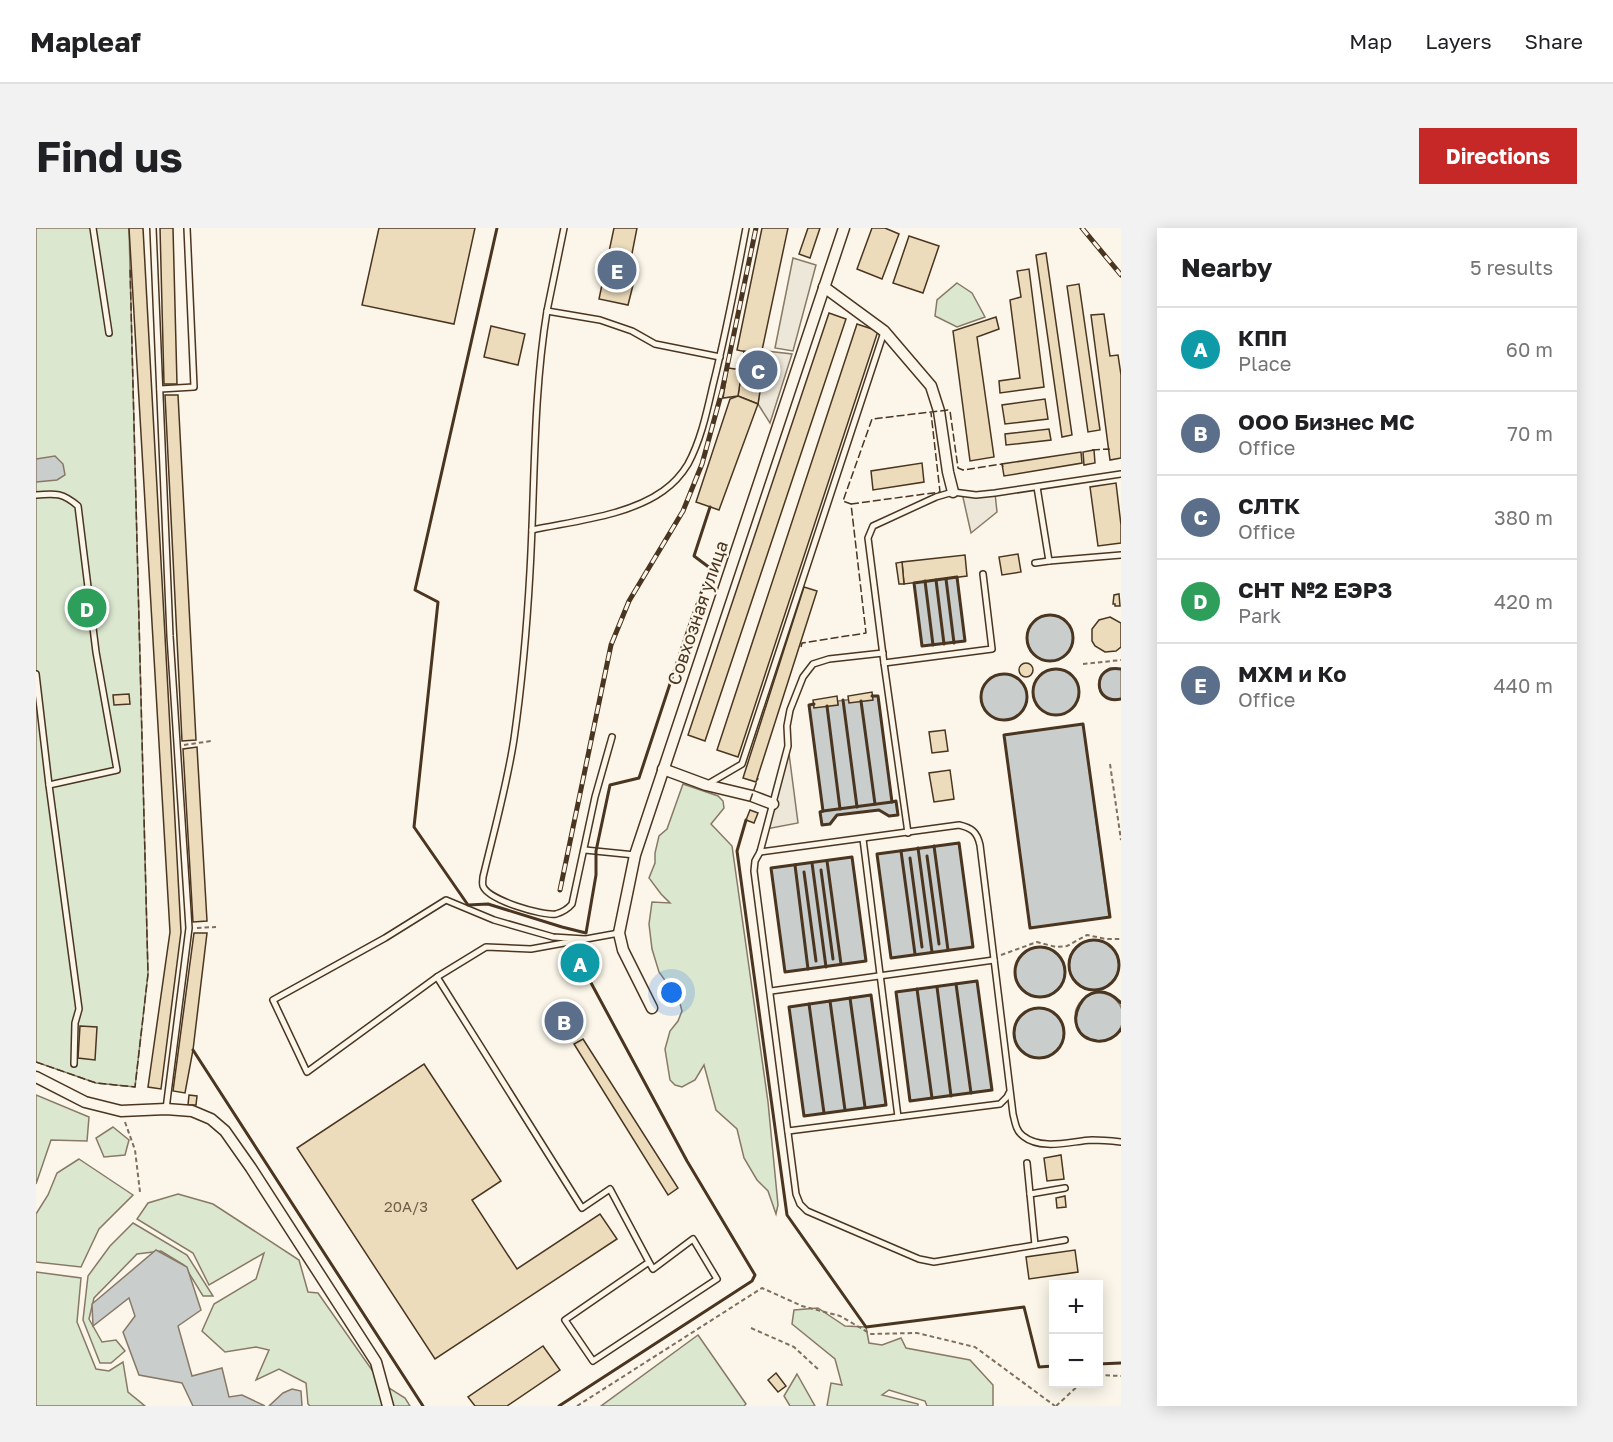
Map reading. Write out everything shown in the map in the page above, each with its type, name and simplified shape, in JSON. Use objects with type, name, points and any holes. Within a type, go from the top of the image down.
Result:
[{"type":"street","name":"Совхозная улица","points":[[619,933],[635,855],[844,228]]},
{"type":"street","points":[[824,287],[884,331],[923,375],[935,396],[953,492]]},
{"type":"street","points":[[663,769],[706,785],[752,796],[772,804]]},
{"type":"street","points":[[619,933],[623,950],[652,1008]]},
{"type":"street","points":[[36,1077],[85,1102],[121,1111],[166,1109],[192,1111],[211,1119],[225,1131],[252,1168],[376,1362],[388,1406]]},
{"type":"lane","points":[[93,228],[109,333]]},
{"type":"lane","points":[[153,228],[170,636],[189,928],[166,1109]]},
{"type":"lane","points":[[160,389],[194,387],[188,228]]},
{"type":"lane","points":[[564,228],[540,357],[536,397],[530,573],[514,738],[483,877],[483,886],[488,893],[505,902],[542,913],[558,914],[572,904],[595,796],[612,737]]},
{"type":"lane","points":[[532,530],[626,509],[644,502],[664,490],[688,465],[697,443],[720,357],[747,228]]},
{"type":"lane","points":[[547,311],[600,320],[632,331],[655,344],[720,357]]},
{"type":"lane","points":[[706,785],[741,764],[884,331]]},
{"type":"lane","points":[[908,833],[868,546],[869,532],[873,526],[901,512],[953,492],[976,495],[1121,474]]},
{"type":"lane","points":[[1037,487],[1049,561]]},
{"type":"lane","points":[[36,495],[53,493],[67,496],[78,506],[96,652],[117,770],[49,785]]},
{"type":"lane","points":[[1035,563],[1121,555]]},
{"type":"lane","points":[[884,663],[992,649],[983,574]]},
{"type":"lane","points":[[883,653],[829,659],[813,664],[803,677],[790,711],[787,726],[788,746],[760,852],[755,861],[754,871],[796,1194],[800,1204],[807,1211],[919,1259],[934,1262],[1065,1240]]},
{"type":"lane","points":[[36,674],[79,1009],[75,1023],[74,1064]]},
{"type":"lane","points":[[760,852],[959,825],[970,828],[978,835],[1013,1114],[1017,1128],[1023,1136],[1036,1142],[1052,1144],[1093,1140],[1121,1142]]},
{"type":"lane","points":[[862,839],[897,1117]]},
{"type":"lane","points":[[585,850],[635,855]]},
{"type":"lane","points":[[585,939],[553,937],[494,921],[447,900],[385,938],[273,1000],[307,1072],[437,977],[486,947],[531,949],[619,933]]},
{"type":"lane","points":[[771,992],[994,960]]},
{"type":"lane","points":[[437,977],[582,1208],[610,1189],[653,1269],[693,1239],[717,1279],[593,1361],[565,1320],[649,1262]]},
{"type":"lane","points":[[1000,1104],[1007,1097],[1010,1088]]},
{"type":"lane","points":[[788,1131],[1000,1104],[1013,1114]]},
{"type":"lane","points":[[1027,1163],[1035,1245]]},
{"type":"lane","points":[[1030,1194],[1065,1188]]},
{"type":"path","points":[[1083,664],[1121,660]]},
{"type":"path","points":[[178,745],[211,741]]},
{"type":"path","points":[[1110,764],[1121,840]]},
{"type":"path","points":[[189,928],[216,927]]},
{"type":"path","points":[[994,960],[1005,953],[1037,942],[1067,946],[1087,935],[1121,939]]},
{"type":"path","points":[[121,1111],[135,1150],[140,1192]]},
{"type":"path","points":[[577,1406],[762,1288],[802,1306],[840,1316],[871,1334],[917,1333],[975,1347],[1055,1406],[1075,1388]]},
{"type":"path","points":[[751,1328],[794,1347],[820,1371]]},
{"type":"path","points":[[1103,1376],[1121,1376]]},
{"type":"green space","points":[[36,228],[129,228],[148,974],[135,1087],[96,1083],[36,1062]]},
{"type":"green space","points":[[957,283],[972,293],[985,317],[957,327],[935,316],[937,300]]},
{"type":"green space","points":[[683,784],[718,796],[723,801],[724,808],[711,824],[732,846],[768,1102],[778,1205],[776,1214],[768,1191],[757,1180],[744,1158],[737,1129],[716,1110],[704,1065],[695,1080],[682,1087],[670,1080],[665,1049],[670,1031],[682,1011],[679,1000],[659,972],[652,949],[649,924],[652,902],[670,903],[649,878],[655,863],[659,836],[667,829]]},
{"type":"green space","points":[[36,1095],[89,1117],[87,1141],[51,1140],[36,1184]]},
{"type":"green space","points":[[113,1127],[129,1140],[125,1155],[104,1157],[96,1138]]},
{"type":"green space","points":[[79,1159],[133,1195],[99,1229],[81,1267],[36,1262],[36,1214],[48,1195],[57,1173]]},
{"type":"green space","points":[[178,1194],[213,1204],[299,1260],[308,1292],[318,1293],[381,1383],[405,1398],[410,1406],[310,1406],[306,1383],[279,1369],[256,1380],[269,1350],[256,1347],[225,1352],[202,1331],[214,1304],[256,1279],[264,1253],[209,1285],[193,1253],[137,1219],[148,1203]]},
{"type":"green space","points":[[133,1223],[187,1255],[213,1296],[203,1296],[184,1265],[161,1251],[137,1254],[94,1298],[89,1319],[102,1342],[116,1340],[125,1351],[111,1363],[100,1363],[83,1320],[88,1276],[110,1246]]},
{"type":"green space","points":[[36,1272],[81,1278],[77,1322],[96,1369],[109,1371],[123,1362],[128,1392],[145,1406],[36,1406]]},
{"type":"green space","points":[[818,1308],[845,1326],[866,1327],[869,1343],[882,1345],[901,1338],[906,1348],[970,1360],[993,1385],[993,1406],[927,1406],[925,1401],[889,1390],[882,1395],[918,1404],[918,1406],[827,1406],[831,1383],[842,1385],[835,1359],[792,1324],[794,1310]]},
{"type":"green space","points":[[698,1335],[746,1404],[744,1406],[601,1406]]},
{"type":"green space","points":[[797,1374],[815,1406],[790,1406],[784,1396]]},
{"type":"shaded area","points":[[793,258],[816,265],[793,351],[775,348]]},
{"type":"shaded area","points":[[766,351],[792,354],[770,423],[758,404]]},
{"type":"shaded area","points":[[55,456],[63,464],[65,475],[57,480],[36,482],[36,459]]},
{"type":"shaded area","points":[[962,493],[995,493],[997,512],[971,533]]},
{"type":"shaded area","points":[[957,577],[965,641],[922,646],[914,583]]},
{"type":"shaded area","points":[[1050,615],[1066,622],[1073,638],[1066,654],[1050,661],[1034,654],[1027,638],[1034,622]]},
{"type":"shaded area","points":[[1110,668],[1121,669],[1121,699],[1108,697],[1100,689],[1101,678]]},
{"type":"shaded area","points":[[1056,669],[1072,676],[1079,692],[1072,708],[1056,715],[1040,708],[1033,692],[1040,676]]},
{"type":"shaded area","points":[[1004,674],[1020,681],[1027,697],[1020,713],[1004,720],[988,713],[981,697],[988,681]]},
{"type":"shaded area","points":[[878,696],[892,801],[896,801],[898,815],[889,816],[879,810],[837,815],[830,824],[822,825],[820,812],[823,811],[809,705],[838,705],[838,701]]},
{"type":"shaded area","points":[[1083,724],[1109,917],[1030,928],[1004,735]]},
{"type":"shaded area","points":[[788,746],[798,823],[766,829]]},
{"type":"shaded area","points":[[959,843],[973,947],[891,958],[877,854]]},
{"type":"shaded area","points":[[852,857],[866,961],[785,972],[771,868]]},
{"type":"shaded area","points":[[1094,940],[1103,942],[1114,951],[1119,965],[1117,974],[1108,985],[1094,990],[1085,988],[1074,979],[1069,965],[1071,956],[1080,945]]},
{"type":"shaded area","points":[[1040,947],[1049,949],[1060,958],[1065,972],[1063,981],[1054,992],[1040,997],[1031,995],[1020,986],[1015,972],[1017,963],[1026,952]]},
{"type":"shaded area","points":[[977,981],[992,1090],[910,1101],[896,992]]},
{"type":"shaded area","points":[[1094,993],[1104,993],[1116,1000],[1123,1012],[1123,1022],[1116,1034],[1104,1041],[1094,1041],[1079,1030],[1075,1022],[1075,1012],[1086,997]]},
{"type":"shaded area","points":[[871,995],[886,1105],[804,1116],[789,1007]]},
{"type":"shaded area","points":[[1039,1008],[1048,1010],[1059,1019],[1064,1033],[1062,1042],[1053,1053],[1039,1058],[1030,1056],[1019,1047],[1014,1033],[1016,1024],[1025,1013]]},
{"type":"shaded area","points":[[156,1250],[187,1267],[201,1310],[178,1326],[192,1376],[222,1368],[229,1397],[242,1395],[265,1406],[193,1406],[182,1383],[139,1375],[123,1332],[135,1316],[129,1298],[93,1326],[92,1304]]},
{"type":"shaded area","points":[[292,1389],[301,1391],[302,1406],[269,1406],[283,1393]]},
{"type":"building","points":[[129,228],[143,228],[181,932],[161,1089],[148,1087],[170,932]]},
{"type":"building","points":[[160,228],[173,228],[177,384],[164,384]]},
{"type":"building","points":[[379,228],[475,228],[454,324],[362,305]]},
{"type":"building","points":[[614,228],[637,228],[626,284],[633,285],[628,305],[599,299]]},
{"type":"building","points":[[762,228],[788,228],[761,355],[737,350]]},
{"type":"building","points":[[808,228],[820,228],[810,258],[799,254]]},
{"type":"building","points":[[872,228],[885,228],[899,234],[882,279],[857,269]]},
{"type":"building","points":[[909,236],[939,246],[923,293],[893,283]]},
{"type":"building","points":[[1046,253],[1072,435],[1062,437],[1036,255]]},
{"type":"building","points":[[1029,269],[1044,387],[1000,393],[999,381],[1020,378],[1010,300],[1021,297],[1017,271]]},
{"type":"building","points":[[1079,284],[1100,430],[1088,432],[1067,286]]},
{"type":"building","points":[[829,313],[846,319],[705,741],[688,735]]},
{"type":"building","points":[[1104,314],[1110,356],[1118,355],[1121,375],[1121,458],[1110,460],[1091,315]]},
{"type":"building","points":[[996,317],[999,329],[977,337],[994,457],[970,461],[953,331]]},
{"type":"building","points":[[857,324],[878,331],[738,757],[717,750]]},
{"type":"building","points":[[491,326],[525,334],[518,365],[484,357]]},
{"type":"building","points":[[744,351],[752,353],[751,364],[764,366],[758,404],[738,396]]},
{"type":"building","points":[[728,368],[742,370],[738,396],[723,398]]},
{"type":"building","points":[[165,395],[178,395],[196,740],[182,741]]},
{"type":"building","points":[[738,396],[758,404],[719,510],[696,502],[730,399]]},
{"type":"building","points":[[1045,399],[1048,419],[1005,424],[1002,405]]},
{"type":"building","points":[[1049,429],[1051,440],[1006,445],[1005,434]]},
{"type":"building","points":[[1094,450],[1095,463],[1084,465],[1083,452]]},
{"type":"building","points":[[1081,452],[1082,463],[1004,476],[1002,464]]},
{"type":"building","points":[[922,463],[924,482],[873,490],[871,471]]},
{"type":"building","points":[[1116,483],[1121,543],[1098,546],[1090,487]]},
{"type":"building","points":[[1018,554],[1021,572],[1002,575],[999,557]]},
{"type":"building","points":[[965,555],[967,576],[904,584],[902,562]]},
{"type":"building","points":[[902,562],[904,584],[899,584],[896,563]]},
{"type":"building","points":[[804,587],[817,591],[756,782],[743,778]]},
{"type":"building","points":[[1119,594],[1120,606],[1115,606],[1113,604],[1114,595]]},
{"type":"building","points":[[1110,617],[1121,623],[1121,647],[1116,651],[1105,652],[1095,646],[1092,641],[1092,629],[1099,620]]},
{"type":"building","points":[[1023,663],[1029,663],[1033,670],[1029,677],[1023,677],[1019,673],[1019,667]]},
{"type":"building","points":[[872,692],[873,700],[849,703],[848,696]]},
{"type":"building","points":[[129,694],[130,704],[114,705],[113,695]]},
{"type":"building","points":[[837,696],[838,705],[814,708],[813,700]]},
{"type":"building","points":[[945,730],[948,751],[932,753],[929,732]]},
{"type":"building","points":[[197,747],[207,921],[193,922],[183,749]]},
{"type":"building","points":[[950,770],[954,799],[934,802],[929,773]]},
{"type":"building","points":[[750,810],[758,813],[754,823],[746,820]]},
{"type":"building","points":[[194,933],[207,933],[193,1050],[185,1093],[173,1091]]},
{"type":"building","points":[[577,956],[586,959],[581,976],[572,973]]},
{"type":"building","points":[[568,1010],[576,1021],[573,1023],[578,1031],[568,1038],[555,1019]]},
{"type":"building","points":[[80,1026],[97,1027],[95,1060],[78,1058]]},
{"type":"building","points":[[583,1039],[678,1188],[668,1195],[574,1044]]},
{"type":"building","points":[[424,1064],[501,1181],[472,1200],[517,1269],[600,1214],[617,1239],[435,1359],[297,1148]]},
{"type":"building","points":[[189,1095],[197,1096],[196,1105],[188,1105]]},
{"type":"building","points":[[1061,1155],[1064,1179],[1047,1181],[1044,1158]]},
{"type":"building","points":[[1065,1196],[1066,1207],[1057,1208],[1056,1198]]},
{"type":"building","points":[[1075,1250],[1078,1272],[1029,1279],[1026,1257]]},
{"type":"building","points":[[543,1346],[560,1370],[507,1406],[475,1406],[468,1397]]},
{"type":"building","points":[[776,1373],[786,1386],[778,1392],[768,1380]]},
{"type":"railway","points":[[560,890],[611,645],[629,601],[683,511],[702,464],[722,391],[756,228]]},
{"type":"railway","points":[[1082,228],[1121,275]]},
{"type":"fence","points":[[36,1062],[96,1083],[135,1087],[148,974],[130,267]]},
{"type":"fence","points":[[801,647],[802,643],[866,633],[851,504],[843,501],[872,419],[948,410],[950,411],[958,468],[963,470],[1002,464],[1003,467]]},
{"type":"fence","points":[[851,504],[940,492],[931,413]]},
{"type":"fence","points":[[1092,450],[1109,450]]},
{"type":"fence","points":[[750,801],[758,778]]},
{"type":"wall","points":[[497,228],[415,590],[438,602],[414,827],[468,905],[488,904],[586,933],[596,875],[596,851],[610,785],[639,778],[710,568],[694,556],[710,507]]},
{"type":"wall","points":[[957,577],[965,641],[922,646],[914,583],[957,577]]},
{"type":"wall","points":[[946,579],[954,643]]},
{"type":"wall","points":[[936,580],[944,644]]},
{"type":"wall","points":[[925,581],[933,645]]},
{"type":"wall","points":[[1050,615],[1066,622],[1073,638],[1066,654],[1050,661],[1034,654],[1027,638],[1034,622],[1050,615]]},
{"type":"wall","points":[[1056,669],[1072,676],[1079,692],[1072,708],[1056,715],[1040,708],[1033,692],[1040,676],[1056,669]]},
{"type":"wall","points":[[1121,669],[1111,669],[1105,672],[1099,684],[1105,696],[1111,699],[1121,699]]},
{"type":"wall","points":[[1004,674],[1020,681],[1027,697],[1020,713],[1004,720],[988,713],[981,697],[988,681],[1004,674]]},
{"type":"wall","points":[[814,704],[809,705],[823,811],[820,812],[822,825],[830,824],[837,815],[879,810],[889,816],[898,815],[896,801],[892,802],[878,696],[872,696]]},
{"type":"wall","points":[[843,700],[857,807]]},
{"type":"wall","points":[[861,701],[875,804]]},
{"type":"wall","points":[[827,706],[840,809]]},
{"type":"wall","points":[[1083,724],[1110,917],[1030,928],[1004,735],[1083,724]]},
{"type":"wall","points":[[823,811],[892,802]]},
{"type":"wall","points":[[746,820],[737,851],[787,1215],[866,1327],[1024,1307],[1039,1367],[1049,1366]]},
{"type":"wall","points":[[959,843],[973,947],[891,958],[877,854],[959,843]]},
{"type":"wall","points":[[934,846],[948,950]]},
{"type":"wall","points":[[918,848],[932,952]]},
{"type":"wall","points":[[901,851],[915,954]]},
{"type":"wall","points":[[927,856],[939,944]]},
{"type":"wall","points":[[852,857],[866,961],[785,972],[771,868],[852,857]]},
{"type":"wall","points":[[910,858],[922,947]]},
{"type":"wall","points":[[827,861],[841,964]]},
{"type":"wall","points":[[812,863],[826,967]]},
{"type":"wall","points":[[795,865],[808,969]]},
{"type":"wall","points":[[821,870],[833,959]]},
{"type":"wall","points":[[804,872],[816,961]]},
{"type":"wall","points":[[1094,940],[1103,942],[1114,951],[1119,965],[1117,974],[1108,985],[1094,990],[1085,988],[1074,979],[1069,965],[1071,956],[1080,945],[1094,940]]},
{"type":"wall","points":[[1040,947],[1049,949],[1060,958],[1065,972],[1063,981],[1054,992],[1040,997],[1031,995],[1020,986],[1015,972],[1017,963],[1026,952],[1040,947]]},
{"type":"wall","points":[[559,1406],[752,1281],[755,1275],[687,1161],[583,968]]},
{"type":"wall","points":[[977,981],[992,1090],[910,1101],[896,992],[977,981]]},
{"type":"wall","points":[[956,984],[971,1093]]},
{"type":"wall","points":[[937,987],[951,1096]]},
{"type":"wall","points":[[917,989],[932,1098]]},
{"type":"wall","points":[[1121,1003],[1108,993],[1096,992],[1086,997],[1079,1005],[1076,1016],[1077,1027],[1084,1036],[1097,1041],[1111,1038],[1121,1029]]},
{"type":"wall","points":[[871,995],[886,1105],[804,1116],[789,1007],[871,995]]},
{"type":"wall","points":[[850,998],[865,1107]]},
{"type":"wall","points":[[830,1001],[845,1110]]},
{"type":"wall","points":[[809,1004],[824,1113]]},
{"type":"wall","points":[[1039,1008],[1048,1010],[1059,1019],[1064,1033],[1062,1042],[1053,1053],[1039,1058],[1030,1056],[1019,1047],[1014,1033],[1016,1024],[1025,1013],[1039,1008]]},
{"type":"wall","points":[[193,1050],[423,1406]]},
{"type":"wall","points":[[1103,1364],[1121,1363]]},
{"type":"place","name":"МХМ и Ко","points":[[617,270]]},
{"type":"place","name":"СЛТК","points":[[758,370]]},
{"type":"place","name":"СНТ №2 ЕЭРЗ","points":[[87,608]]},
{"type":"place","name":"КПП","points":[[580,963]]},
{"type":"place","name":"ООО Бизнес МС","points":[[564,1021]]}]
